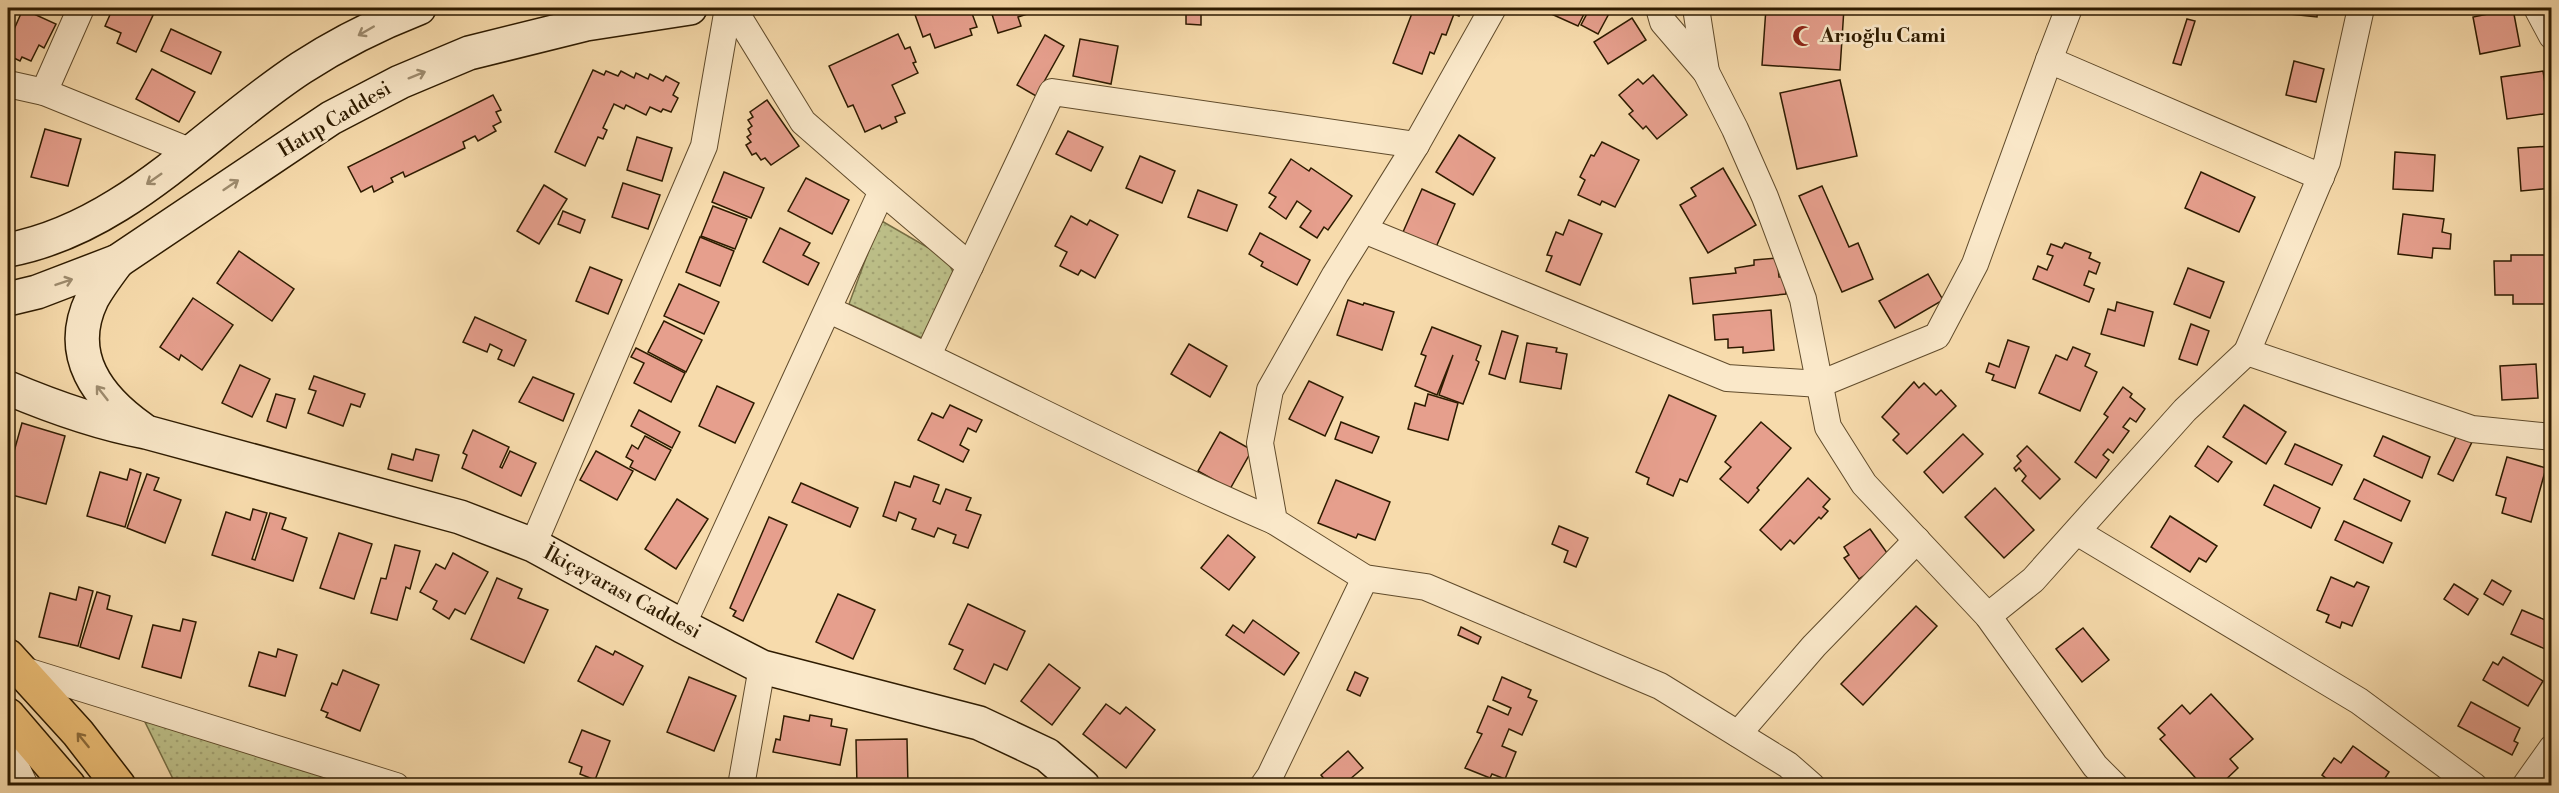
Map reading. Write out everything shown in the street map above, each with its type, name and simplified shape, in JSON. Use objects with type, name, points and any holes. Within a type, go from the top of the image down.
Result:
[{"type":"main road","points":[[14,663],[78,733],[119,786]]},
{"type":"main road","points":[[8,715],[69,786]]},
{"type":"street","points":[[44,92],[81,8]]},
{"type":"street","points":[[8,250],[56,237],[94,220],[192,152],[301,69],[379,23],[419,8]]},
{"type":"street","name":"Hatıp Caddesi","points":[[8,299],[58,285],[118,261],[330,118],[400,82],[469,53],[586,24],[690,8]]},
{"type":"street","points":[[533,545],[704,146],[728,8]]},
{"type":"street","points":[[733,8],[803,122],[970,266]]},
{"type":"street","points":[[1274,521],[1260,443],[1270,390],[1335,274],[1416,145],[1493,8]]},
{"type":"street","points":[[1696,8],[1706,72]]},
{"type":"street","points":[[1364,230],[1727,378],[1820,384],[1937,336],[1975,264],[2069,8]]},
{"type":"street","points":[[1988,616],[2033,580],[2185,410],[2247,352],[2327,162],[2361,8]]},
{"type":"street","points":[[2537,8],[2552,36]]},
{"type":"street","points":[[1657,12],[1706,72],[1735,129],[1765,197],[1803,299],[1828,427],[1864,484],[1988,616],[2095,766],[2115,786]]},
{"type":"street","points":[[2049,60],[2321,177]]},
{"type":"street","points":[[8,84],[44,92],[192,152]]},
{"type":"street","points":[[928,355],[1052,92],[1416,145]]},
{"type":"street","points":[[682,626],[882,191]]},
{"type":"street","name":"İkiçayarası Caddesi","points":[[118,261],[98,288],[86,315],[82,330],[84,353],[89,374],[100,392],[120,413],[146,432]]},
{"type":"street","points":[[829,310],[928,355],[1221,498],[1274,521],[1365,578],[1426,587],[1660,686],[1788,765],[1812,786]]},
{"type":"street","points":[[2247,352],[2472,429],[2552,437]]},
{"type":"street","name":"İkiçayarası Caddesi","points":[[8,388],[75,415],[110,425],[146,432],[460,517],[533,545],[762,667],[979,723],[1047,755],[1083,786]]},
{"type":"street","points":[[2076,531],[2360,701],[2474,786]]},
{"type":"street","points":[[1738,734],[1814,645],[1917,540]]},
{"type":"street","points":[[1263,786],[1270,776],[1365,578]]},
{"type":"street","points":[[14,663],[391,785]]},
{"type":"street","points":[[741,786],[762,667]]},
{"type":"street","points":[[2525,786],[2552,748]]},
{"type":"street","points":[[8,750],[25,786]]},
{"type":"green space","points":[[880,220],[946,258],[954,274],[924,339],[849,304]]},
{"type":"green space","points":[[143,718],[352,786],[176,785]]},
{"type":"building","points":[[113,8],[144,8],[154,13],[136,52],[117,43],[121,33],[105,26]]},
{"type":"building","points":[[927,8],[970,8],[977,27],[970,29],[972,35],[935,48],[930,34],[923,37],[914,12]]},
{"type":"building","points":[[990,8],[1046,8],[1018,17],[1021,26],[998,33]]},
{"type":"building","points":[[1186,8],[1201,8],[1201,25],[1186,24]]},
{"type":"building","points":[[1414,8],[1462,8],[1459,16],[1454,14],[1446,35],[1442,34],[1434,54],[1430,52],[1422,74],[1393,63]]},
{"type":"building","points":[[1538,8],[1587,8],[1578,26]]},
{"type":"building","points":[[1590,8],[1612,8],[1598,34],[1581,25]]},
{"type":"building","name":"Arıoğlu Cami","points":[[1766,8],[1844,8],[1840,70],[1762,65]]},
{"type":"building","points":[[2291,8],[2318,8],[2317,17],[2290,14]]},
{"type":"building","points":[[23,9],[56,24],[44,48],[39,45],[31,61],[22,57],[20,61],[8,55],[8,43]]},
{"type":"building","points":[[2513,9],[2520,46],[2480,54],[2473,17]]},
{"type":"building","points":[[1632,18],[1646,40],[1608,64],[1594,42]]},
{"type":"building","points":[[2187,19],[2195,21],[2181,65],[2173,63]]},
{"type":"building","points":[[171,29],[221,52],[211,74],[161,51]]},
{"type":"building","points":[[898,34],[905,49],[910,47],[916,62],[913,63],[918,73],[892,85],[905,113],[895,117],[897,122],[882,129],[880,125],[865,132],[853,105],[848,107],[829,66]]},
{"type":"building","points":[[1045,35],[1064,46],[1036,96],[1017,85]]},
{"type":"building","points":[[1080,39],[1118,46],[1111,84],[1073,76]]},
{"type":"building","points":[[2294,61],[2324,69],[2316,102],[2286,95]]},
{"type":"building","points":[[152,69],[195,92],[179,122],[136,99]]},
{"type":"building","points":[[593,70],[604,75],[606,71],[618,76],[621,71],[634,78],[636,73],[648,79],[650,74],[663,81],[666,76],[679,83],[673,95],[678,98],[671,112],[663,109],[661,112],[650,107],[646,115],[626,105],[624,109],[614,104],[603,128],[607,130],[603,139],[598,137],[585,166],[555,152]]},
{"type":"building","points":[[2543,71],[2550,113],[2507,119],[2501,77]]},
{"type":"building","points":[[1653,75],[1687,115],[1657,139],[1646,126],[1643,129],[1629,114],[1633,111],[1619,95],[1638,79],[1643,84]]},
{"type":"building","points":[[1840,80],[1857,156],[1797,169],[1780,93]]},
{"type":"building","points":[[493,95],[501,110],[496,112],[501,122],[493,126],[496,131],[478,141],[475,136],[463,142],[465,148],[405,177],[403,172],[391,178],[393,182],[374,192],[372,186],[361,192],[348,167]]},
{"type":"building","points":[[767,100],[799,146],[771,165],[765,158],[761,160],[756,153],[752,155],[746,145],[751,142],[747,137],[751,134],[748,129],[752,126],[748,120],[753,117],[750,112]]},
{"type":"building","points":[[45,129],[81,139],[68,186],[31,177]]},
{"type":"building","points":[[1068,131],[1103,147],[1091,171],[1056,154]]},
{"type":"building","points":[[1459,135],[1495,158],[1473,195],[1436,172]]},
{"type":"building","points":[[637,137],[672,148],[662,181],[627,170]]},
{"type":"building","points":[[1602,142],[1639,160],[1615,207],[1602,201],[1600,205],[1578,195],[1585,180],[1580,177],[1591,155],[1594,156]]},
{"type":"building","points":[[2552,146],[2552,188],[2521,191],[2518,148]]},
{"type":"building","points":[[2395,152],[2435,155],[2433,191],[2393,189]]},
{"type":"building","points":[[1140,156],[1175,171],[1162,203],[1126,188]]},
{"type":"building","points":[[1291,159],[1309,171],[1311,168],[1352,196],[1328,230],[1324,227],[1317,238],[1300,227],[1311,211],[1297,201],[1286,219],[1269,207],[1276,197],[1269,193]]},
{"type":"building","points":[[1723,168],[1756,225],[1708,253],[1680,205],[1696,196],[1691,188]]},
{"type":"building","points":[[724,172],[764,188],[751,218],[712,202]]},
{"type":"building","points":[[2201,172],[2255,197],[2239,232],[2185,208]]},
{"type":"building","points":[[806,178],[849,200],[832,234],[788,211]]},
{"type":"building","points":[[623,183],[660,195],[648,229],[612,217]]},
{"type":"building","points":[[544,185],[567,199],[539,244],[517,231]]},
{"type":"building","points":[[1822,186],[1849,247],[1858,243],[1873,279],[1842,292],[1799,196]]},
{"type":"building","points":[[1422,189],[1455,204],[1436,247],[1403,232]]},
{"type":"building","points":[[1198,190],[1237,205],[1227,231],[1188,217]]},
{"type":"building","points":[[713,206],[747,219],[735,249],[701,236]]},
{"type":"building","points":[[563,211],[585,220],[580,233],[558,224]]},
{"type":"building","points":[[2403,214],[2444,219],[2442,232],[2451,234],[2450,249],[2433,248],[2432,258],[2398,254]]},
{"type":"building","points":[[1071,216],[1087,225],[1090,220],[1118,235],[1095,278],[1081,270],[1078,275],[1060,266],[1067,252],[1055,246]]},
{"type":"building","points":[[1569,220],[1602,234],[1580,285],[1546,271],[1552,256],[1547,255],[1556,232],[1563,235]]},
{"type":"building","points":[[780,228],[810,243],[803,255],[819,263],[808,285],[763,262]]},
{"type":"building","points":[[1260,233],[1310,260],[1297,285],[1261,266],[1263,262],[1249,254]]},
{"type":"building","points":[[700,237],[734,251],[720,286],[686,272]]},
{"type":"building","points":[[2065,243],[2091,253],[2089,258],[2100,263],[2096,274],[2089,271],[2084,285],[2094,289],[2089,302],[2033,279],[2038,266],[2047,270],[2053,256],[2047,254],[2051,244],[2062,248]]},
{"type":"building","points":[[239,251],[294,289],[272,321],[217,283]]},
{"type":"building","points":[[2511,255],[2552,255],[2552,304],[2513,304],[2513,295],[2495,295],[2494,261],[2511,261]]},
{"type":"building","points":[[1777,258],[1779,277],[1784,277],[1786,294],[1693,304],[1690,278],[1736,273],[1735,268],[1754,265],[1754,260]]},
{"type":"building","points":[[590,267],[622,280],[608,314],[576,301]]},
{"type":"building","points":[[2188,268],[2224,282],[2210,318],[2174,304]]},
{"type":"building","points":[[1928,274],[1943,300],[1895,328],[1879,301]]},
{"type":"building","points":[[679,284],[719,302],[704,334],[664,316]]},
{"type":"building","points":[[193,298],[233,325],[202,370],[181,355],[179,360],[160,347]]},
{"type":"building","points":[[1348,300],[1394,312],[1382,350],[1337,335]]},
{"type":"building","points":[[2117,302],[2153,312],[2144,346],[2101,334],[2108,309],[2115,311]]},
{"type":"building","points":[[1771,310],[1774,350],[1743,353],[1743,347],[1728,348],[1728,339],[1715,340],[1713,315]]},
{"type":"building","points":[[475,317],[526,340],[514,366],[498,359],[502,350],[490,344],[487,352],[463,342]]},
{"type":"building","points":[[664,321],[702,340],[686,372],[648,352]]},
{"type":"building","points":[[2191,324],[2209,331],[2197,365],[2179,359]]},
{"type":"building","points":[[1432,327],[1481,346],[1476,360],[1479,362],[1463,404],[1439,395],[1453,355],[1437,395],[1415,386],[1426,356],[1421,354]]},
{"type":"building","points":[[1502,331],[1518,336],[1505,379],[1489,374]]},
{"type":"building","points":[[2008,340],[2029,347],[2015,388],[1992,380],[1994,375],[1986,372],[1989,363],[1999,367]]},
{"type":"building","points":[[1527,343],[1557,348],[1556,352],[1567,354],[1561,389],[1520,382]]},
{"type":"building","points":[[1189,344],[1227,366],[1210,397],[1171,374]]},
{"type":"building","points":[[2073,347],[2090,354],[2085,366],[2097,372],[2080,411],[2039,393],[2056,355],[2067,360]]},
{"type":"building","points":[[636,348],[685,373],[671,402],[634,383],[644,363],[631,357]]},
{"type":"building","points":[[2536,364],[2538,398],[2502,400],[2500,366]]},
{"type":"building","points":[[240,365],[270,379],[252,417],[222,403]]},
{"type":"building","points":[[314,376],[365,394],[360,407],[351,404],[343,426],[308,413],[316,391],[309,389]]},
{"type":"building","points":[[533,377],[574,394],[563,421],[519,402]]},
{"type":"building","points":[[1309,381],[1343,397],[1325,436],[1289,419]]},
{"type":"building","points":[[1914,382],[1919,388],[1924,383],[1936,395],[1941,390],[1956,406],[1907,454],[1893,440],[1899,434],[1882,417]]},
{"type":"building","points":[[717,386],[754,403],[735,443],[699,426]]},
{"type":"building","points":[[2123,387],[2132,394],[2130,397],[2145,409],[2136,422],[2130,418],[2123,427],[2129,431],[2113,453],[2108,449],[2103,455],[2109,460],[2096,478],[2075,462],[2108,417],[2104,414]]},
{"type":"building","points":[[276,394],[295,399],[286,428],[267,421]]},
{"type":"building","points":[[1428,394],[1458,403],[1448,440],[1408,429],[1415,403],[1425,406]]},
{"type":"building","points":[[1669,395],[1716,416],[1687,482],[1680,479],[1673,496],[1647,484],[1649,478],[1636,472]]},
{"type":"building","points":[[950,405],[982,420],[976,432],[968,428],[960,445],[969,450],[963,462],[918,440],[932,413],[943,418]]},
{"type":"building","points":[[2244,405],[2286,432],[2266,464],[2223,437]]},
{"type":"building","points":[[639,410],[680,432],[672,448],[631,426]]},
{"type":"building","points":[[1341,422],[1379,437],[1372,453],[1335,439]]},
{"type":"building","points":[[1761,422],[1791,448],[1757,488],[1759,490],[1748,503],[1720,479],[1731,467],[1725,462]]},
{"type":"building","points":[[22,423],[65,436],[46,504],[8,494],[8,473]]},
{"type":"building","points":[[473,430],[509,447],[500,467],[502,468],[510,451],[536,463],[521,496],[462,468],[467,455],[463,453]]},
{"type":"building","points":[[1220,432],[1252,450],[1230,489],[1198,471]]},
{"type":"building","points":[[1963,434],[1983,454],[1943,493],[1924,472]]},
{"type":"building","points":[[2457,435],[2472,442],[2453,481],[2438,474]]},
{"type":"building","points":[[645,436],[671,450],[655,480],[630,467],[633,461],[626,457],[632,445],[638,449]]},
{"type":"building","points":[[2383,436],[2430,457],[2422,478],[2374,456]]},
{"type":"building","points":[[2295,444],[2342,465],[2332,485],[2285,464]]},
{"type":"building","points":[[2027,446],[2060,479],[2040,499],[2022,481],[2026,476],[2019,468],[2016,471],[2014,468],[2021,461],[2017,456]]},
{"type":"building","points":[[2208,446],[2232,462],[2218,482],[2195,466]]},
{"type":"building","points":[[416,449],[439,455],[432,481],[388,469],[392,454],[413,460]]},
{"type":"building","points":[[596,451],[633,471],[617,500],[580,480]]},
{"type":"building","points":[[2507,457],[2546,468],[2531,522],[2502,513],[2506,498],[2496,495]]},
{"type":"building","points":[[130,469],[141,473],[125,527],[87,516],[100,472],[127,480]]},
{"type":"building","points":[[147,474],[159,478],[154,490],[181,500],[165,543],[127,528]]},
{"type":"building","points":[[914,476],[939,485],[933,501],[940,504],[946,489],[971,498],[966,510],[981,515],[968,548],[953,543],[956,535],[938,528],[934,537],[912,529],[916,519],[899,512],[896,521],[883,516],[895,482],[910,487]]},
{"type":"building","points":[[1808,478],[1830,499],[1823,507],[1828,511],[1821,519],[1819,517],[1794,544],[1790,540],[1781,550],[1760,530]]},
{"type":"building","points":[[2364,479],[2410,501],[2401,521],[2354,499]]},
{"type":"building","points":[[1336,480],[1390,502],[1375,540],[1358,534],[1356,538],[1318,523]]},
{"type":"building","points":[[801,483],[858,508],[850,527],[792,502]]},
{"type":"building","points":[[2274,485],[2320,508],[2311,528],[2264,505]]},
{"type":"building","points":[[1995,488],[2034,530],[2004,558],[1965,517]]},
{"type":"building","points":[[677,499],[708,519],[676,569],[645,549]]},
{"type":"building","points":[[253,509],[267,513],[252,559],[255,560],[270,513],[286,518],[282,529],[307,538],[293,581],[212,555],[226,512],[250,520]]},
{"type":"building","points":[[2170,516],[2217,546],[2206,562],[2199,558],[2190,572],[2151,547]]},
{"type":"building","points":[[769,517],[787,525],[743,621],[733,616],[736,611],[730,608]]},
{"type":"building","points":[[2344,521],[2392,543],[2383,563],[2335,540]]},
{"type":"building","points":[[1559,526],[1588,538],[1576,567],[1564,562],[1568,551],[1552,544]]},
{"type":"building","points":[[1870,529],[1890,557],[1859,579],[1844,558],[1849,555],[1844,547]]},
{"type":"building","points":[[339,533],[372,544],[354,599],[320,588]]},
{"type":"building","points":[[1228,535],[1255,557],[1229,590],[1201,568]]},
{"type":"building","points":[[395,545],[420,551],[410,589],[406,587],[397,620],[371,613],[381,578],[386,579]]},
{"type":"building","points":[[453,553],[488,572],[465,614],[455,609],[449,619],[433,609],[437,601],[420,592],[436,564],[445,569]]},
{"type":"building","points":[[2331,577],[2354,587],[2357,582],[2369,587],[2352,626],[2342,622],[2340,628],[2326,622],[2329,615],[2317,610]]},
{"type":"building","points":[[497,578],[522,589],[518,598],[548,610],[524,663],[471,639]]},
{"type":"building","points":[[2492,580],[2511,591],[2503,605],[2484,594]]},
{"type":"building","points":[[2454,584],[2478,599],[2468,615],[2444,599]]},
{"type":"building","points":[[79,587],[93,591],[78,646],[39,637],[50,593],[76,600]]},
{"type":"building","points":[[97,592],[110,596],[107,609],[132,616],[119,659],[80,647]]},
{"type":"building","points":[[838,594],[875,610],[853,659],[816,642]]},
{"type":"building","points":[[968,604],[1025,631],[1007,670],[994,664],[985,684],[954,669],[963,650],[949,644]]},
{"type":"building","points":[[1916,606],[1937,626],[1863,705],[1841,684]]},
{"type":"building","points":[[2522,610],[2552,623],[2552,652],[2511,634]]},
{"type":"building","points":[[183,619],[196,622],[181,678],[142,667],[153,625],[180,631]]},
{"type":"building","points":[[1253,620],[1299,653],[1284,675],[1226,635],[1233,625],[1244,633]]},
{"type":"building","points":[[1461,627],[1481,637],[1478,644],[1458,635]]},
{"type":"building","points":[[2083,628],[2109,660],[2082,682],[2056,649]]},
{"type":"building","points":[[596,646],[613,655],[615,651],[643,666],[623,705],[578,681]]},
{"type":"building","points":[[278,649],[297,655],[285,696],[249,686],[259,652],[276,657]]},
{"type":"building","points":[[2503,657],[2543,681],[2528,706],[2483,680],[2493,662],[2498,665]]},
{"type":"building","points":[[1049,664],[1080,688],[1052,725],[1021,701]]},
{"type":"building","points":[[343,670],[379,685],[360,731],[326,717],[328,713],[321,710],[332,683],[337,685]]},
{"type":"building","points":[[1355,672],[1368,678],[1360,696],[1347,690]]},
{"type":"building","points":[[689,677],[736,696],[714,751],[667,732]]},
{"type":"building","points":[[1502,677],[1531,690],[1528,697],[1537,701],[1522,735],[1509,729],[1502,746],[1516,752],[1505,779],[1492,774],[1490,778],[1465,768],[1482,734],[1477,732],[1488,706],[1508,715],[1511,708],[1493,700]]},
{"type":"building","points":[[2211,694],[2253,739],[2230,759],[2238,768],[2219,786],[2212,786],[2207,780],[2202,785],[2160,739],[2165,735],[2158,728],[2182,705],[2190,714]]},
{"type":"building","points":[[2471,702],[2520,728],[2514,741],[2518,743],[2512,755],[2458,726]]},
{"type":"building","points":[[1106,704],[1120,714],[1126,707],[1155,730],[1126,768],[1083,734]]},
{"type":"building","points":[[810,715],[832,719],[831,726],[847,729],[840,765],[773,752],[776,739],[780,740],[784,716],[809,721]]},
{"type":"building","points":[[582,730],[610,741],[595,780],[580,774],[582,767],[569,762]]},
{"type":"building","points":[[907,739],[908,786],[857,786],[856,740]]},
{"type":"building","points":[[2353,746],[2389,772],[2385,778],[2395,786],[2336,786],[2322,775],[2334,758],[2341,763]]},
{"type":"building","points":[[1348,751],[1363,768],[1342,786],[1330,786],[1321,775]]},
{"type":"place","name":"Arıoğlu Cami","points":[[1803,36]]}]
